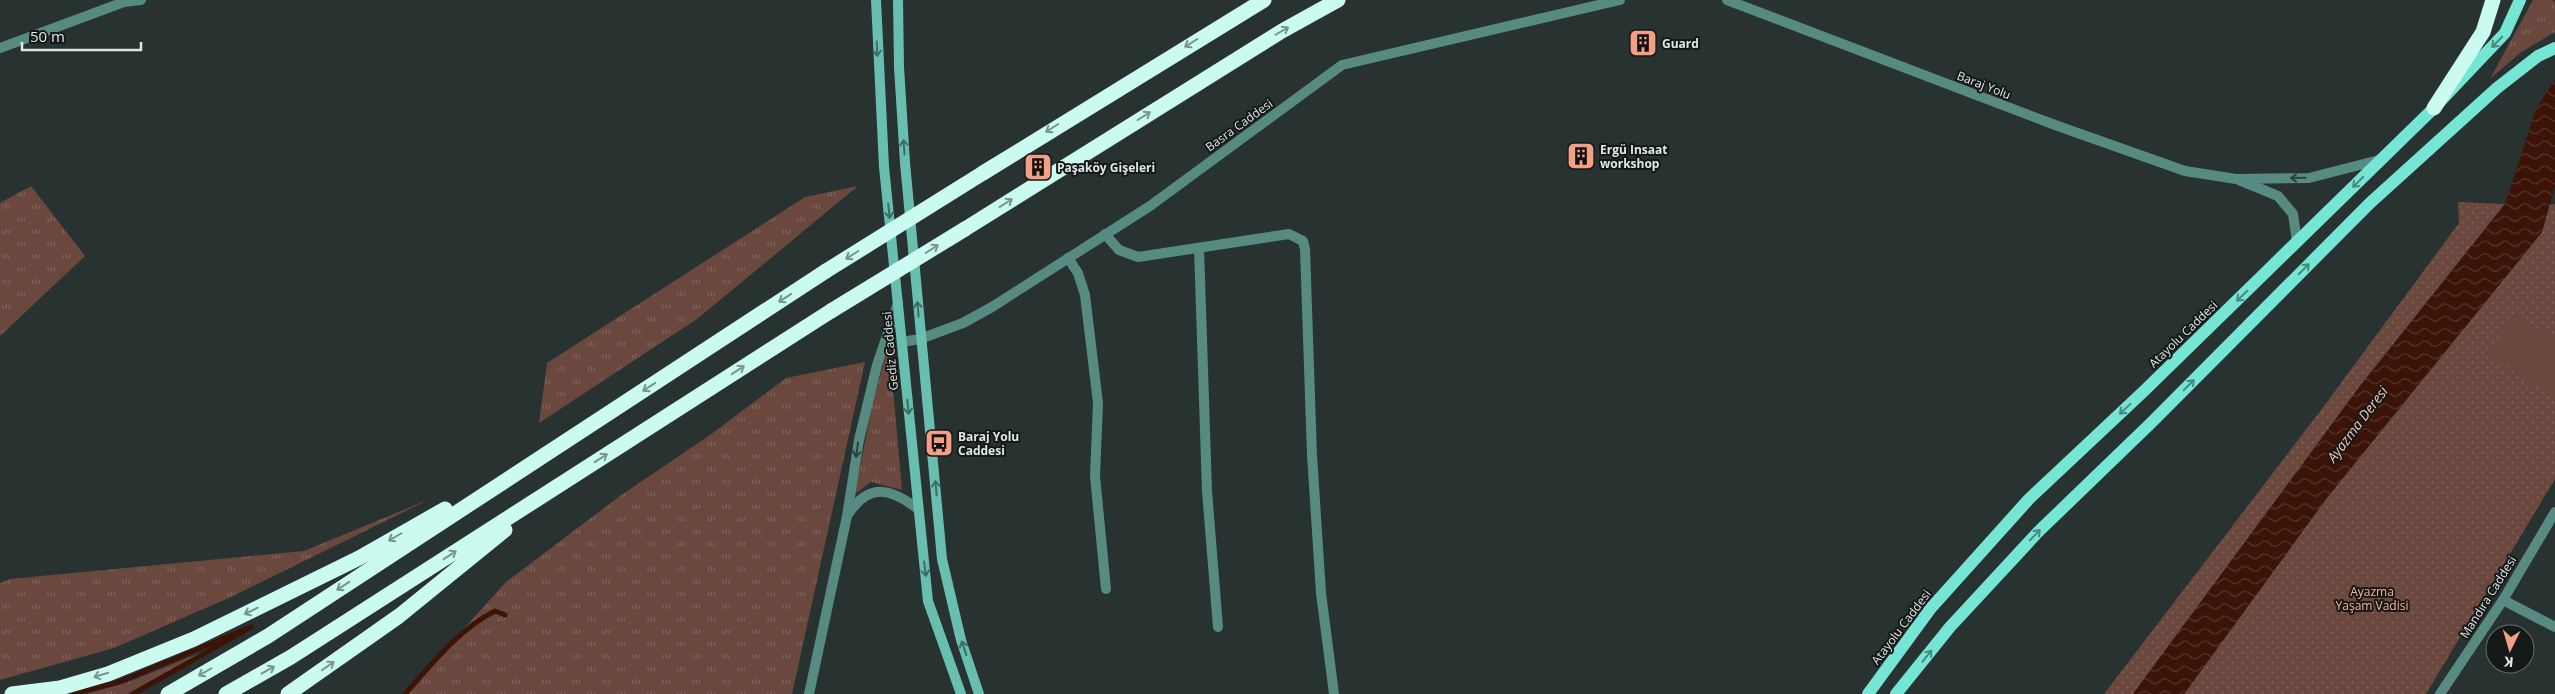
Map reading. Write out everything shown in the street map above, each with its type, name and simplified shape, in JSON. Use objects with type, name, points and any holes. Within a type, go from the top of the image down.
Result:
[{"type":"highway","points":[[168,694],[268,636],[826,271],[1264,0]]},
{"type":"highway","points":[[226,694],[290,657],[831,311],[1274,36],[1338,0]]},
{"type":"highway","points":[[2434,108],[2483,32],[2492,0]]},
{"type":"highway","points":[[12,694],[60,688],[108,674],[194,639],[359,558],[589,426]]},
{"type":"highway","points":[[288,694],[399,616],[560,484]]},
{"type":"main road","name":"Gediz Caddesi","points":[[876,0],[884,167],[928,601],[961,694]]},
{"type":"main road","points":[[898,0],[898,67],[920,339],[942,559],[961,640],[979,694]]},
{"type":"main road","name":"Atayolu Caddesi","points":[[1868,694],[1931,608],[2029,499],[2434,108],[2505,33],[2520,0]]},
{"type":"main road","points":[[1896,694],[1950,627],[2038,532],[2158,416],[2370,203],[2497,88],[2538,56],[2555,48]]},
{"type":"street","points":[[0,48],[124,2],[141,0]]},
{"type":"street","name":"Basra Caddesi","points":[[902,342],[920,339],[963,323],[1068,258],[1150,206],[1342,65],[1620,0]]},
{"type":"street","name":"Baraj Yolu","points":[[1727,0],[2054,125],[2185,171],[2236,179],[2309,178],[2380,160]]},
{"type":"street","name":"Baraj Yolu","points":[[2236,179],[2278,196],[2293,214],[2297,242]]},
{"type":"street","points":[[1105,234],[1119,250],[1138,258],[1290,234],[1300,238],[1304,245],[1312,455],[1321,593],[1334,694]]},
{"type":"street","points":[[1199,248],[1207,491],[1218,627]]},
{"type":"street","points":[[1068,258],[1078,273],[1085,295],[1098,403],[1095,476],[1106,589]]},
{"type":"street","points":[[809,694],[848,516],[858,440],[877,365],[899,302]]},
{"type":"street","points":[[848,516],[861,498],[869,493],[896,495],[918,509]]},
{"type":"street","name":"Mandıra Caddesi","points":[[2440,694],[2503,600],[2555,512]]},
{"type":"street","points":[[2503,600],[2555,627]]},
{"type":"green space","points":[[2533,0],[2552,0],[2555,2],[2555,32],[2520,53],[2490,79]]},
{"type":"green space","points":[[31,186],[85,256],[0,336],[0,203]]},
{"type":"green space","points":[[858,186],[697,319],[539,423],[547,363],[805,197]]},
{"type":"green space","points":[[2458,202],[2505,204],[2360,386],[2133,694],[2104,694],[2321,410],[2459,223]]},
{"type":"green space","name":"Ayazma Yaşam Vadisi","points":[[2555,204],[2555,479],[2426,694],[2184,694],[2326,499],[2542,232],[2549,205]]},
{"type":"green space","points":[[2515,313],[2555,340],[2555,398],[2488,354]]},
{"type":"green space","points":[[889,343],[902,490],[871,482],[855,494],[872,406]]},
{"type":"green space","points":[[865,362],[792,694],[405,694],[506,582],[620,496],[710,435],[786,378]]},
{"type":"green space","points":[[430,499],[231,597],[114,648],[0,680],[0,583],[10,579],[304,551]]},
{"type":"green space","points":[[207,650],[127,694],[85,694],[126,683]]},
{"type":"water","name":"Ayazma Deresi","points":[[2555,79],[2555,186],[2542,232],[2326,499],[2184,694],[2133,694],[2360,386],[2505,204],[2536,109]]},
{"type":"waterway","points":[[405,694],[436,659],[470,627],[495,611],[505,615]]},
{"type":"waterway","points":[[72,694],[119,682],[251,627],[133,694]]},
{"type":"place","name":"Guard","points":[[1643,43]]},
{"type":"place","name":"Ergü Insaat workshop","points":[[1581,156]]},
{"type":"place","name":"Paşaköy Gişeleri","points":[[1038,167]]},
{"type":"place","name":"Baraj Yolu Caddesi","points":[[939,443]]}]
